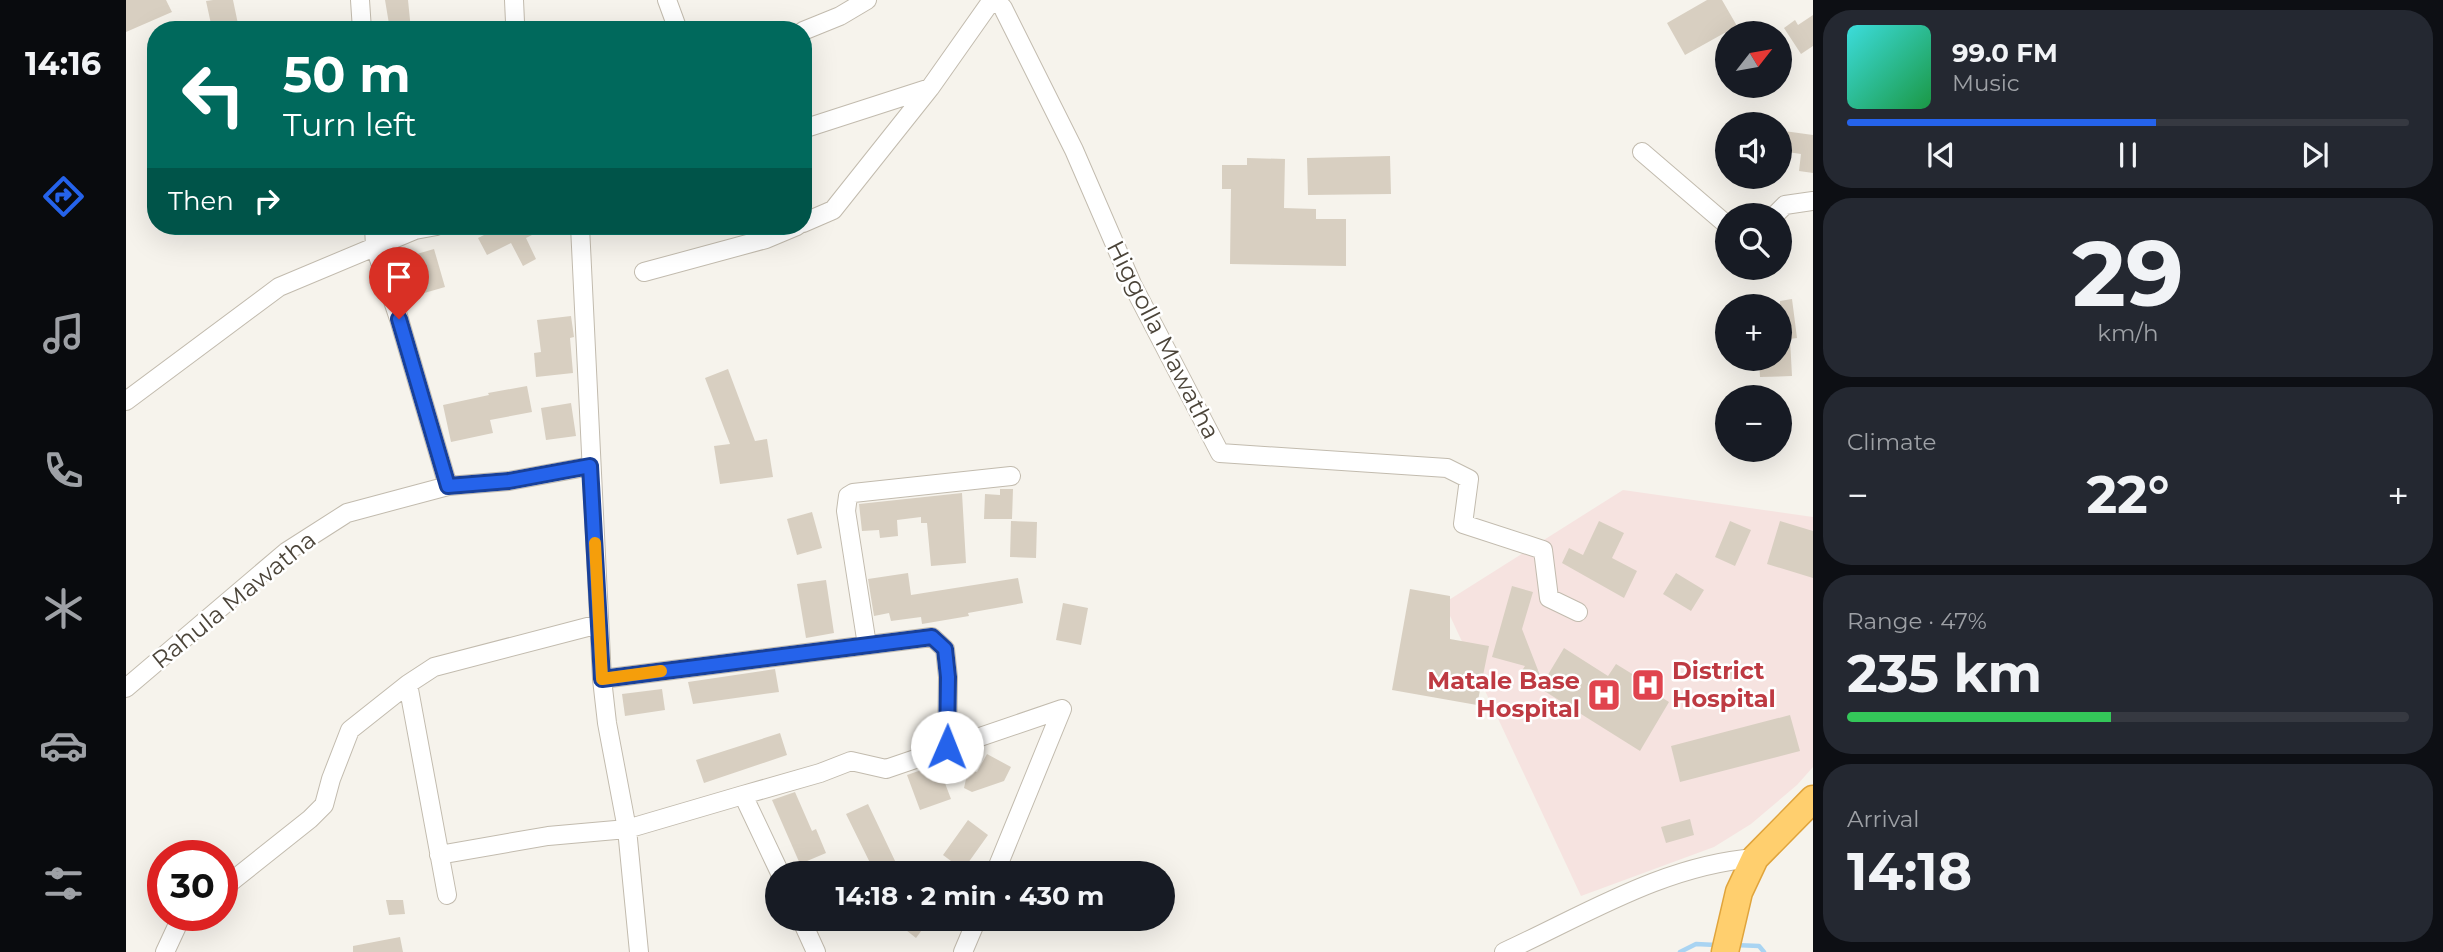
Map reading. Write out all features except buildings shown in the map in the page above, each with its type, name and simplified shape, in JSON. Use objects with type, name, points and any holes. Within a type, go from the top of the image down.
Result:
[{"type":"highway","points":[[1725,952],[1739,892],[1755,858],[1813,799]]},
{"type":"street","points":[[360,0],[361,21]]},
{"type":"street","points":[[514,0],[515,21]]},
{"type":"street","points":[[667,0],[675,21]]},
{"type":"street","points":[[812,27],[840,16],[867,0]]},
{"type":"street","points":[[812,219],[834,210],[930,88],[994,0]]},
{"type":"street","name":"Higgolla Mawatha","points":[[994,0],[1003,8],[1074,150],[1132,284],[1220,453],[1447,468],[1469,478],[1462,524],[1543,550],[1549,598],[1578,612]]},
{"type":"street","points":[[812,126],[930,88]]},
{"type":"street","points":[[1642,152],[1715,215]]},
{"type":"street","points":[[1792,204],[1813,201]]},
{"type":"street","points":[[374,235],[375,247],[448,486]]},
{"type":"street","points":[[126,401],[279,286],[403,235]]},
{"type":"street","points":[[580,235],[602,679],[607,723],[627,829],[639,952]]},
{"type":"street","points":[[644,272],[750,235]]},
{"type":"street","name":"Rahula Mawatha","points":[[126,688],[286,552],[348,513],[448,486],[509,481],[590,466]]},
{"type":"street","points":[[867,645],[846,511],[848,496],[853,493],[1012,476]]},
{"type":"street","points":[[238,876],[310,820],[324,805],[350,730],[408,684],[434,667],[599,624]]},
{"type":"street","points":[[602,679],[932,637],[945,649],[948,677],[947,747]]},
{"type":"street","points":[[408,684],[447,895]]},
{"type":"street","points":[[439,855],[548,836],[627,829],[820,773],[851,761],[886,769],[1062,709],[1000,861]]},
{"type":"street","points":[[743,794],[774,861]]},
{"type":"street","points":[[1504,952],[1625,893],[1686,870],[1734,859],[1755,858]]},
{"type":"street","points":[[165,952],[175,931]]},
{"type":"street","points":[[806,931],[816,952]]},
{"type":"street","points":[[963,952],[971,931]]},
{"type":"shaded area","name":"District Hospital","points":[[1623,490],[1813,517],[1813,767],[1797,785],[1751,824],[1714,847],[1581,896],[1444,603]]},
{"type":"waterway","points":[[1680,952],[1696,944],[1716,945]]},
{"type":"waterway","points":[[1735,945],[1759,946],[1764,952]]},
{"type":"slow traffic","points":[[595,543],[602,679],[661,671]]},
{"type":"place","name":"District Hospital","points":[[1648,685]]},
{"type":"place","name":"Matale Base Hospital","points":[[1604,695]]},
{"type":"route","points":[[399,319],[448,486],[509,481],[590,466],[602,679],[932,637],[945,649],[948,677],[947,747]]}]
